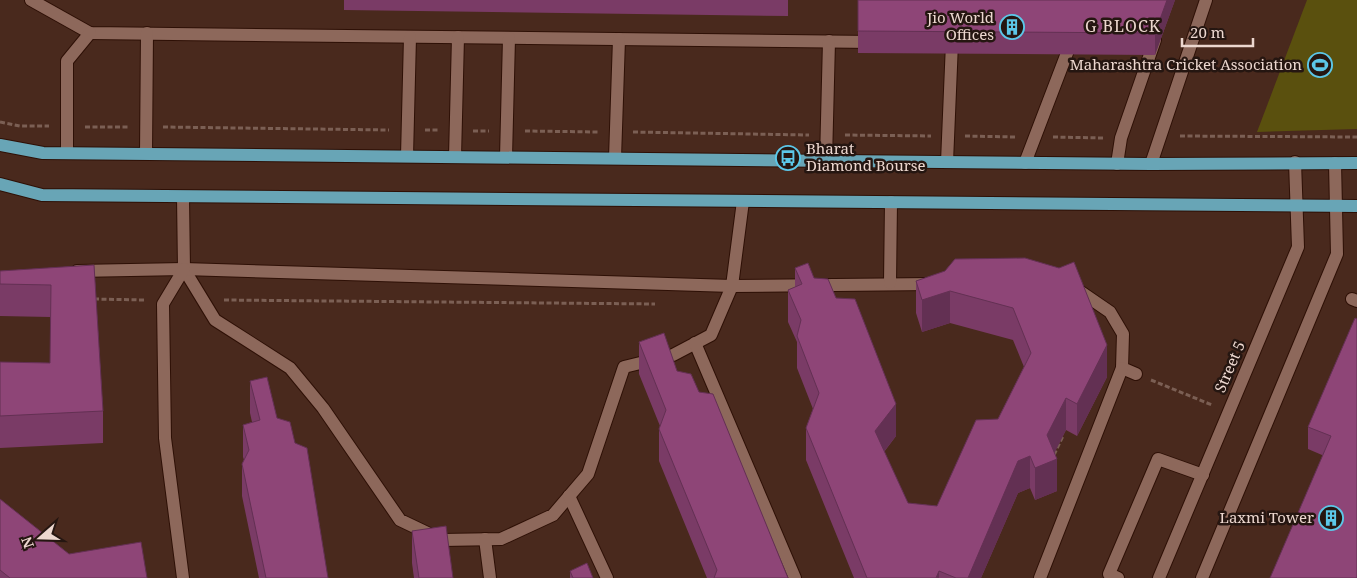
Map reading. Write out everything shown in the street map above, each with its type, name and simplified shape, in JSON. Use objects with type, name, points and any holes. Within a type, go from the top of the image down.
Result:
[{"type":"main road","points":[[0,145],[43,152],[67,153],[1117,164],[1357,163]]},
{"type":"main road","points":[[0,184],[42,195],[1357,206]]},
{"type":"street","points":[[31,0],[90,33],[886,42]]},
{"type":"street","points":[[1150,164],[1206,0]]},
{"type":"street","points":[[1117,164],[1121,138],[1160,26]]},
{"type":"street","points":[[1025,163],[1066,44],[1077,27]]},
{"type":"street","points":[[67,153],[67,61],[90,33]]},
{"type":"street","points":[[146,154],[147,33]]},
{"type":"street","points":[[407,156],[410,37]]},
{"type":"street","points":[[455,157],[458,37]]},
{"type":"street","points":[[506,158],[509,38]]},
{"type":"street","points":[[615,158],[618,39]]},
{"type":"street","points":[[826,160],[829,41]]},
{"type":"street","points":[[947,162],[952,43]]},
{"type":"street","name":"Street 5","points":[[1160,578],[1298,247],[1296,162]]},
{"type":"street","points":[[1202,578],[1337,254],[1335,163]]},
{"type":"street","points":[[182,196],[184,269],[215,320],[290,368],[323,408],[400,520],[442,540],[501,539],[553,515],[588,474],[624,367],[673,355],[711,335],[732,286],[742,201]]},
{"type":"street","points":[[890,283],[891,202]]},
{"type":"street","points":[[183,578],[164,438],[163,304],[184,269]]},
{"type":"street","points":[[68,272],[184,269],[732,286],[890,283],[949,285]]},
{"type":"street","points":[[1040,578],[1122,368],[1123,334],[1110,312],[1076,288],[1067,288]]},
{"type":"street","points":[[695,344],[794,578]]},
{"type":"street","points":[[1122,368],[1136,374]]},
{"type":"street","points":[[1118,578],[1109,574],[1158,459],[1203,475]]},
{"type":"street","points":[[569,496],[607,578]]},
{"type":"street","points":[[484,539],[490,578]]},
{"type":"path","points":[[0,122],[20,126],[1121,138]]},
{"type":"path","points":[[1158,136],[1357,137]]},
{"type":"path","points":[[87,299],[165,300]]},
{"type":"path","points":[[203,300],[665,304]]},
{"type":"path","points":[[1136,374],[1229,412]]},
{"type":"path","points":[[1053,456],[1065,430]]},
{"type":"shaded area","name":"Maharashtra Cricket Association","points":[[1307,0],[1357,0],[1357,129],[1257,132]]},
{"type":"building","points":[[858,0],[1167,0],[1155,33],[858,31]]},
{"type":"building","points":[[1025,258],[1059,268],[1074,262],[1107,345],[1077,404],[1066,398],[1047,435],[1057,459],[1035,468],[1030,456],[1018,461],[968,578],[956,578],[939,571],[936,578],[867,578],[806,428],[819,393],[797,336],[801,320],[788,290],[802,284],[795,268],[808,263],[814,278],[828,279],[836,298],[855,299],[896,404],[875,431],[908,503],[937,506],[976,420],[998,419],[1031,353],[1013,308],[950,291],[922,300],[916,281],[945,271],[955,259]]},
{"type":"building","points":[[94,265],[103,411],[0,416],[0,362],[50,363],[51,285],[0,284],[0,271]]},
{"type":"building","name":"Laxmi Tower","points":[[1355,318],[1357,319],[1357,578],[1270,578],[1331,436],[1308,427]]},
{"type":"building","points":[[664,333],[677,371],[691,374],[699,392],[713,394],[788,578],[714,578],[717,570],[659,429],[666,410],[639,342]]},
{"type":"building","points":[[267,377],[277,418],[290,422],[295,443],[307,448],[328,578],[266,578],[242,464],[249,450],[243,425],[260,420],[250,381]]},
{"type":"building","points":[[0,499],[69,554],[141,542],[147,578],[10,578],[0,570]]},
{"type":"building","points":[[446,526],[453,578],[419,578],[412,531]]},
{"type":"building","points":[[587,563],[593,578],[573,578],[570,571]]},
{"type":"place","name":"Jio World Offices","points":[[1012,27]]},
{"type":"place","name":"Maharashtra Cricket Association","points":[[1320,65]]},
{"type":"place","name":"Bharat Diamond Bourse","points":[[788,158]]},
{"type":"place","name":"Laxmi Tower","points":[[1331,518]]},
{"type":"district","name":"G BLOCK","points":[[1123,26]]}]
